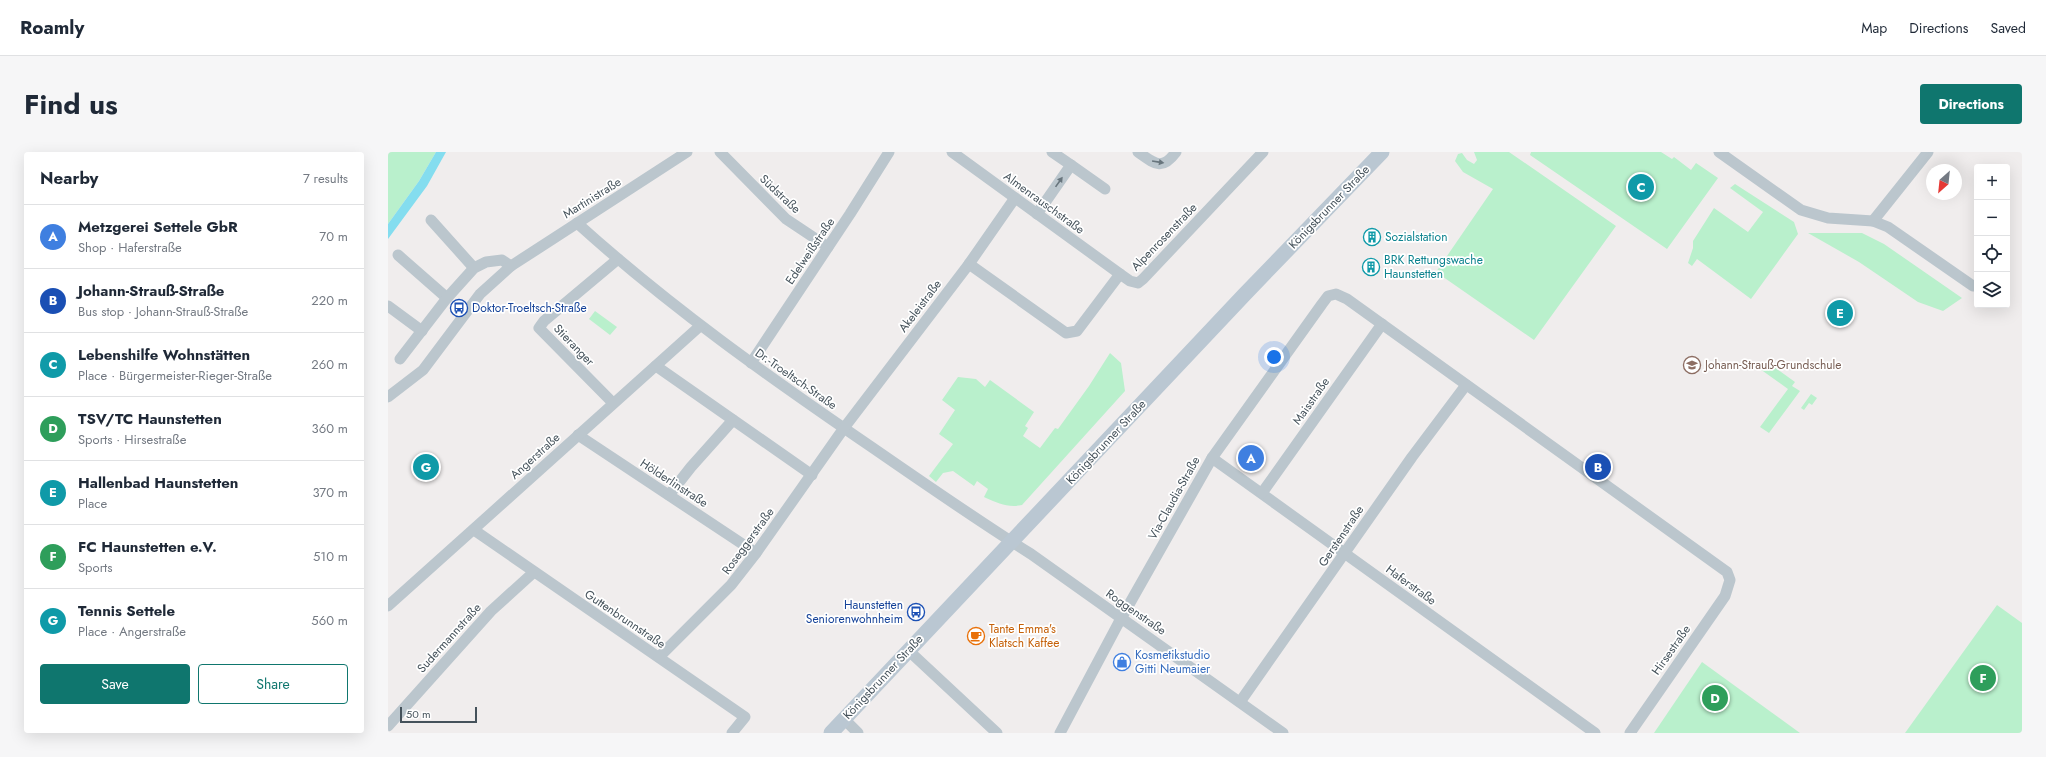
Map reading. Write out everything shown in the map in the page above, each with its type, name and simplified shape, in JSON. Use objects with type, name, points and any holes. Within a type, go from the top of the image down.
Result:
[{"type":"main road","name":"Königsbrunner Straße","points":[[831,733],[1382,152]]},
{"type":"street","name":"Martinistraße","points":[[388,397],[423,370],[480,294],[510,266],[687,152]]},
{"type":"street","name":"Südstraße","points":[[720,152],[786,219],[828,247]]},
{"type":"street","name":"Edelweißstraße","points":[[751,363],[889,152]]},
{"type":"street","name":"Almenrauschstraße","points":[[952,152],[1120,274]]},
{"type":"street","points":[[1052,152],[1105,189]]},
{"type":"street","points":[[1138,152],[1153,162],[1160,164],[1170,160],[1176,152]]},
{"type":"street","name":"Alpenrosenstraße","points":[[969,264],[1066,333],[1077,331],[1120,274],[1130,281],[1138,283],[1143,279],[1263,152]]},
{"type":"street","points":[[1719,152],[1801,210],[1828,218],[1873,221],[1888,227],[1902,235],[1973,286]]},
{"type":"street","points":[[1873,221],[1927,152]]},
{"type":"street","points":[[1037,214],[1071,165]]},
{"type":"street","name":"Akeleistraße","points":[[844,428],[969,264],[1015,198]]},
{"type":"street","points":[[431,220],[474,268]]},
{"type":"street","name":"Dr.-Troeltsch-Straße","points":[[577,223],[618,259],[700,326],[844,428],[1012,542]]},
{"type":"street","points":[[398,255],[447,298]]},
{"type":"street","name":"Stieranger","points":[[613,404],[540,328],[544,321],[618,259]]},
{"type":"street","points":[[400,359],[447,298],[474,268],[486,262],[502,260],[510,266]]},
{"type":"street","name":"Via-Claudia-Straße","points":[[1060,733],[1121,618],[1212,458],[1328,296],[1336,294],[1347,299],[1382,324]]},
{"type":"street","points":[[388,306],[422,331]]},
{"type":"street","points":[[1382,324],[1466,385]]},
{"type":"street","name":"Maisstraße","points":[[1262,493],[1382,324]]},
{"type":"street","name":"Angerstraße","points":[[388,606],[700,326]]},
{"type":"street","points":[[656,366],[812,475]]},
{"type":"street","name":"Gerstenstraße","points":[[1240,702],[1422,442],[1466,385]]},
{"type":"street","name":"Hirsestraße","points":[[1466,385],[1727,572],[1730,580],[1725,596],[1630,733]]},
{"type":"street","points":[[669,495],[691,467],[733,420]]},
{"type":"street","name":"Roseggerstraße","points":[[659,657],[731,585],[756,553],[844,428]]},
{"type":"street","name":"Hölderlinstraße","points":[[578,435],[756,553]]},
{"type":"street","name":"Haferstraße","points":[[1212,458],[1596,733]]},
{"type":"street","name":"Guttenbrunnstraße","points":[[474,530],[745,716],[732,733]]},
{"type":"street","name":"Roggenstraße","points":[[1012,542],[1283,733]]},
{"type":"street","name":"Sudermannstraße","points":[[388,726],[491,611],[534,572]]},
{"type":"street","points":[[908,651],[997,733]]},
{"type":"street","points":[[844,719],[858,733]]},
{"type":"green space","points":[[388,152],[436,152],[419,181],[388,224]]},
{"type":"green space","points":[[1474,152],[1509,152],[1616,226],[1534,340],[1436,272],[1493,189],[1463,172],[1455,161],[1458,154],[1462,153],[1467,160],[1474,164],[1477,160]]},
{"type":"green space","points":[[1531,152],[1661,152],[1672,159],[1674,157],[1691,170],[1696,163],[1718,178],[1667,249],[1530,155]]},
{"type":"green space","points":[[1735,184],[1794,222],[1798,234],[1751,299],[1697,259],[1692,266],[1688,263],[1693,248],[1693,241],[1714,208],[1748,232],[1763,212],[1730,188]]},
{"type":"green space","points":[[1808,233],[1862,233],[1884,244],[1962,298],[1943,311],[1918,302],[1859,262]]},
{"type":"green space","points":[[595,311],[617,327],[610,335],[589,319]]},
{"type":"green space","points":[[1110,353],[1121,363],[1125,391],[1022,505],[1008,505],[986,498],[984,497],[988,489],[977,481],[974,486],[953,471],[943,473],[936,482],[929,476],[953,444],[939,434],[955,410],[942,400],[958,377],[976,379],[985,387],[990,380],[1034,412],[1025,426],[1028,428],[1023,436],[1040,448],[1055,428],[1058,429],[1089,386]]},
{"type":"green space","points":[[1766,361],[1795,382],[1792,386],[1800,391],[1769,433],[1760,427],[1788,389],[1760,369]]},
{"type":"green space","points":[[1811,394],[1817,398],[1812,405],[1809,403],[1804,410],[1801,408]]},
{"type":"green space","points":[[1997,605],[2022,623],[2022,733],[1905,733]]},
{"type":"green space","points":[[1702,662],[1800,733],[1654,733]]},
{"type":"water","points":[[436,152],[446,152],[427,186],[388,239],[388,224],[419,181]]},
{"type":"place","name":"Lebenshilfe Wohnstätten","points":[[1641,187]]},
{"type":"place","name":"Sozialstation","points":[[1372,237]]},
{"type":"place","name":"BRK Rettungswache Haunstetten","points":[[1371,267]]},
{"type":"place","name":"Doktor-Troeltsch-Straße","points":[[459,308]]},
{"type":"place","name":"Hallenbad Haunstetten","points":[[1840,313]]},
{"type":"place","name":"Johann-Strauß-Grundschule","points":[[1692,365]]},
{"type":"place","name":"Metzgerei Settele GbR","points":[[1251,458]]},
{"type":"place","name":"Tennis Settele","points":[[426,467]]},
{"type":"place","name":"Johann-Strauß-Straße","points":[[1598,467]]},
{"type":"place","name":"Haunstetten Seniorenwohnheim","points":[[916,612]]},
{"type":"place","name":"Tante Emma's Klatsch Kaffee","points":[[976,636]]},
{"type":"place","name":"Kosmetikstudio Gitti Neumaier","points":[[1122,662]]},
{"type":"place","name":"FC Haunstetten e.V.","points":[[1983,678]]},
{"type":"place","name":"TSV/TC Haunstetten","points":[[1715,698]]}]
